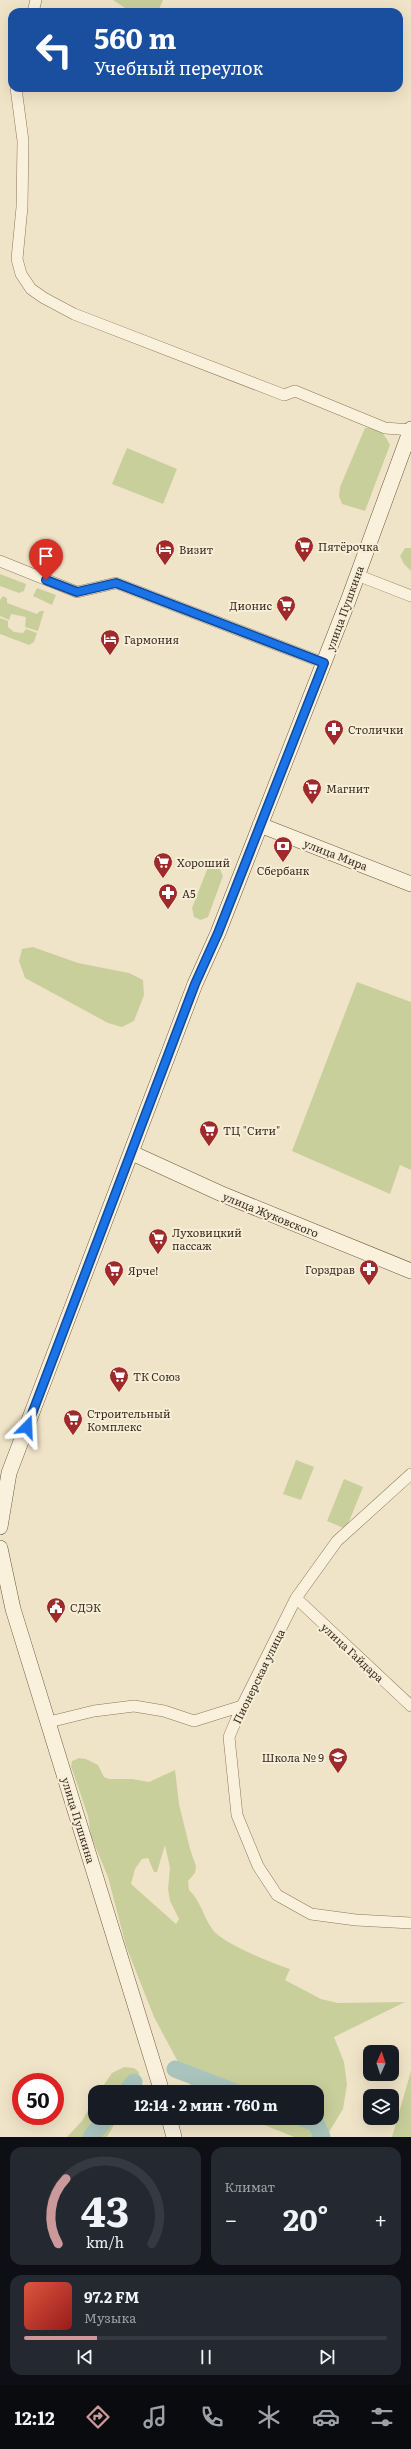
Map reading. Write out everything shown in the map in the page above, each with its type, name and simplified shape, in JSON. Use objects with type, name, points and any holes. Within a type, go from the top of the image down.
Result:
[{"type":"main road","name":"улица Пушкина","points":[[0,1527],[5,1472],[132,1153],[195,984],[218,933],[324,663],[411,430]]},
{"type":"main road","name":"улица Мира","points":[[260,825],[411,884]]},
{"type":"main road","name":"улица Жуковского","points":[[132,1153],[224,1195],[411,1271]]},
{"type":"main road","name":"улица Пушкина","points":[[0,1548],[13,1609],[160,2085]]},
{"type":"main road","points":[[171,2125],[174,2137]]},
{"type":"street","points":[[17,92],[23,141],[22,207],[17,258],[21,274],[31,289],[44,298],[74,314],[284,395],[295,391],[385,428],[411,430]]},
{"type":"street","points":[[0,561],[77,592],[116,583],[324,663]]},
{"type":"street","points":[[357,575],[411,596]]},
{"type":"street","name":"Пионерская улица","points":[[411,1474],[337,1541],[296,1598],[242,1706],[229,1737],[237,1815],[258,1866],[277,1895],[311,1914],[356,1920],[411,1923]]},
{"type":"street","name":"улица Гайдара","points":[[296,1598],[411,1706]]},
{"type":"street","points":[[49,1722],[94,1711],[134,1706],[164,1711],[194,1721],[242,1706]]},
{"type":"green space","points":[[113,0],[163,0],[160,8],[125,8]]},
{"type":"green space","points":[[365,428],[378,430],[381,432],[386,437],[390,445],[365,511],[342,504],[339,496],[340,487]]},
{"type":"green space","points":[[127,448],[177,469],[163,504],[112,484]]},
{"type":"green space","points":[[405,548],[411,548],[411,571],[404,564],[400,556]]},
{"type":"green space","points":[[0,574],[26,584],[24,591],[19,593],[0,586]]},
{"type":"green space","points":[[37,588],[56,595],[52,605],[33,596]]},
{"type":"green space","points":[[3,596],[7,598],[7,603],[37,614],[40,611],[44,611],[38,631],[25,627],[26,617],[11,614],[9,620],[0,616],[0,600]]},
{"type":"green space","points":[[0,618],[8,621],[8,627],[14,632],[23,633],[26,629],[37,633],[34,642],[29,645],[0,634]]},
{"type":"green space","points":[[210,862],[218,865],[223,876],[208,917],[201,920],[194,917],[192,908]]},
{"type":"green space","points":[[33,947],[78,963],[129,973],[143,980],[144,995],[134,1021],[122,1027],[108,1023],[25,978],[19,961],[22,949]]},
{"type":"green space","points":[[357,982],[411,1002],[411,1170],[400,1165],[390,1194],[292,1151]]},
{"type":"green space","points":[[296,1460],[314,1467],[301,1500],[283,1494]]},
{"type":"green space","points":[[344,1479],[363,1487],[346,1529],[327,1521]]},
{"type":"green space","points":[[79,1758],[86,1759],[98,1765],[104,1777],[109,1779],[132,1779],[149,1782],[175,1770],[179,1804],[190,1849],[196,1866],[195,1873],[188,1881],[189,1890],[196,1899],[213,1930],[237,1947],[272,1963],[290,1969],[285,1980],[321,1999],[338,2003],[405,2002],[334,2037],[344,2062],[347,2085],[343,2109],[329,2132],[312,2137],[294,2137],[264,2125],[324,2125],[324,2085],[190,2085],[154,2017],[126,1946],[108,1877],[91,1836],[88,1816],[71,1766],[72,1761]],"holes":[[[165,1845],[170,1868],[168,1889],[170,1901],[179,1919],[176,1924],[131,1884],[135,1869],[142,1859],[148,1858],[154,1872],[157,1872]]]},
{"type":"green space","points":[[124,2067],[134,2068],[139,2072],[138,2085],[104,2085],[112,2073]]},
{"type":"green space","points":[[411,2071],[411,2137],[392,2137],[395,2125],[399,2125],[399,2113]]},
{"type":"green space","points":[[88,2110],[88,2125],[114,2125],[107,2137],[67,2137],[82,2121]]},
{"type":"waterway","points":[[175,2069],[217,2085]]},
{"type":"waterway","points":[[91,2137],[100,2125]]},
{"type":"waterway","points":[[317,2125],[322,2137]]},
{"type":"place","name":"Пятёрочка","points":[[304,563]]},
{"type":"place","name":"Визит","points":[[165,566]]},
{"type":"place","name":"Дионис","points":[[286,622]]},
{"type":"place","name":"Гармония","points":[[110,656]]},
{"type":"place","name":"Столички","points":[[334,746]]},
{"type":"place","name":"Магнит","points":[[312,805]]},
{"type":"place","name":"Сбербанк","points":[[283,863]]},
{"type":"place","name":"Хороший","points":[[163,879]]},
{"type":"place","name":"А5","points":[[168,910]]},
{"type":"place","name":"ТЦ \"Сити\"","points":[[209,1147]]},
{"type":"place","name":"Луховицкий пассаж","points":[[158,1255]]},
{"type":"place","name":"Горздрав","points":[[369,1286]]},
{"type":"place","name":"Ярче!","points":[[114,1287]]},
{"type":"place","name":"ТК Союз","points":[[119,1393]]},
{"type":"place","name":"Строительный Комплекс","points":[[73,1436]]},
{"type":"place","name":"СДЭК","points":[[56,1624]]},
{"type":"place","name":"Школа № 9","points":[[338,1774]]},
{"type":"route","points":[[27,1427],[195,984],[218,933],[324,663],[116,583],[77,592],[46,580]]}]
